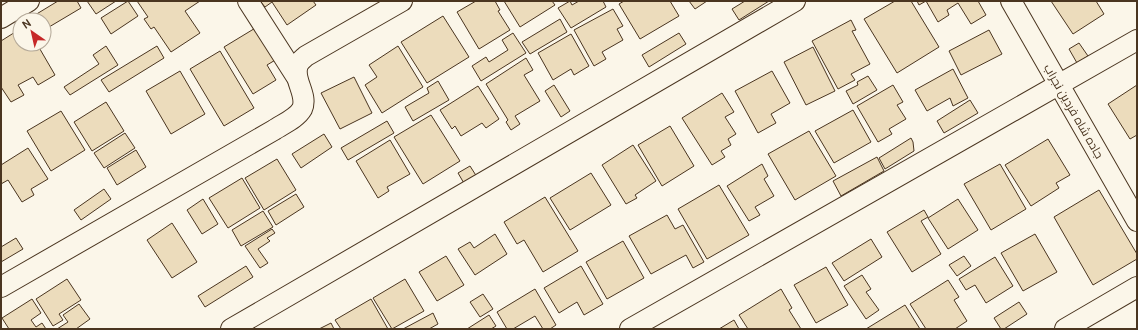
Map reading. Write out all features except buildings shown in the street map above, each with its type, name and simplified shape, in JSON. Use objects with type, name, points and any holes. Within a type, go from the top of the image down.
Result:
[{"type":"street","points":[[1,18],[29,1]]},
{"type":"street","points":[[1,287],[274,130],[294,116],[302,108],[303,99],[296,76],[248,1]]},
{"type":"street","points":[[296,76],[298,64],[306,56],[402,1]]},
{"type":"street","points":[[231,329],[795,1]]},
{"type":"street","name":"جاده شاه فردین نجراب","points":[[1011,1],[1137,220]]},
{"type":"street","points":[[630,329],[1137,40]]},
{"type":"street","points":[[1065,329],[1137,287]]}]
